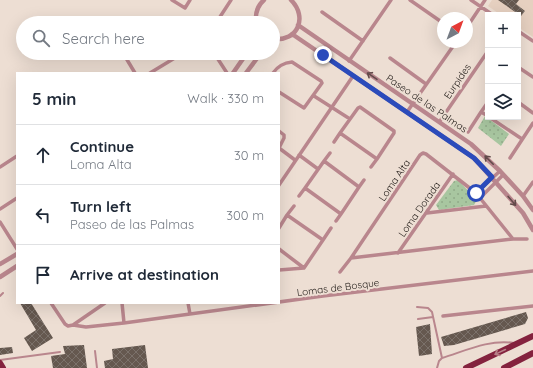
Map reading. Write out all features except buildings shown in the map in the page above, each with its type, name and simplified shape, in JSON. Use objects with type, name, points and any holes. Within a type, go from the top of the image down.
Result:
[{"type":"highway","points":[[466,368],[531,337]]},
{"type":"highway","points":[[504,368],[533,354]]},
{"type":"highway","points":[[0,363],[3,368]]},
{"type":"street","points":[[172,0],[185,8],[190,0]]},
{"type":"street","points":[[221,16],[231,0]]},
{"type":"street","points":[[255,16],[257,8],[262,0]]},
{"type":"street","points":[[280,40],[292,34],[298,25],[300,18],[296,2],[291,0]]},
{"type":"street","points":[[349,61],[391,0]]},
{"type":"street","points":[[410,0],[437,19]]},
{"type":"street","points":[[471,0],[488,12]]},
{"type":"street","points":[[473,18],[485,0]]},
{"type":"street","points":[[322,12],[363,41]]},
{"type":"street","name":"Paseo de las Palmas","points":[[298,25],[412,104],[440,121],[477,148],[523,196],[533,210]]},
{"type":"street","points":[[521,33],[533,41]]},
{"type":"street","name":"Paseo de las Palmas","points":[[292,34],[466,151],[494,179],[523,213],[533,230]]},
{"type":"street","points":[[407,112],[452,48]]},
{"type":"street","name":"Eurpides","points":[[440,121],[485,55]]},
{"type":"street","points":[[390,58],[426,84]]},
{"type":"street","points":[[127,60],[134,72]]},
{"type":"street","points":[[152,72],[171,60]]},
{"type":"street","points":[[219,60],[226,72]]},
{"type":"street","points":[[234,72],[242,60]]},
{"type":"street","points":[[247,72],[256,60]]},
{"type":"street","points":[[274,72],[277,67],[292,62],[322,83],[304,108],[280,93]]},
{"type":"street","points":[[521,69],[533,77]]},
{"type":"street","points":[[280,183],[353,76]]},
{"type":"street","points":[[314,96],[350,119]]},
{"type":"street","points":[[521,104],[533,112]]},
{"type":"street","points":[[468,132],[485,106]]},
{"type":"street","points":[[334,142],[360,107],[394,131],[371,167]]},
{"type":"street","points":[[481,112],[485,115]]},
{"type":"street","points":[[493,120],[522,139]]},
{"type":"street","points":[[510,158],[533,123]]},
{"type":"street","points":[[280,132],[284,135],[284,138],[280,146]]},
{"type":"street","points":[[340,133],[377,159]]},
{"type":"street","points":[[280,149],[295,160]]},
{"type":"street","points":[[299,196],[330,153]]},
{"type":"street","name":"Loma Alta","points":[[340,272],[420,155],[426,154],[476,193],[502,173]]},
{"type":"street","points":[[299,155],[318,169]]},
{"type":"street","points":[[0,167],[16,157]]},
{"type":"street","points":[[324,161],[359,187]]},
{"type":"street","name":"Loma Dorada","points":[[398,253],[453,174]]},
{"type":"street","name":"Loma Alta","points":[[486,206],[481,200],[481,196],[494,179]]},
{"type":"street","points":[[336,221],[364,180]]},
{"type":"street","points":[[523,196],[533,182]]},
{"type":"street","points":[[305,188],[341,214]]},
{"type":"street","points":[[0,209],[16,199]]},
{"type":"street","points":[[280,227],[294,206]]},
{"type":"street","points":[[427,213],[486,206],[513,239]]},
{"type":"street","points":[[288,215],[323,240]]},
{"type":"street","points":[[0,222],[16,247]]},
{"type":"street","points":[[304,268],[331,228]]},
{"type":"street","points":[[351,258],[513,239],[527,239]]},
{"type":"street","points":[[280,250],[304,268]]},
{"type":"street","points":[[0,264],[16,255]]},
{"type":"street","points":[[0,276],[16,267]]},
{"type":"street","points":[[280,270],[304,268]]},
{"type":"street","name":"Lomas de Bosque","points":[[280,302],[533,271]]},
{"type":"street","points":[[52,304],[66,326],[73,325],[104,304]]},
{"type":"street","points":[[122,304],[124,323]]},
{"type":"street","points":[[188,304],[190,314]]},
{"type":"street","name":"Lomas de Bosque","points":[[73,325],[86,327],[124,323],[267,304]]},
{"type":"street","points":[[443,316],[533,306]]},
{"type":"street","points":[[531,337],[533,332]]},
{"type":"lane","points":[[0,296],[3,293]]},
{"type":"lane","points":[[417,307],[428,308],[431,310],[442,358]]},
{"type":"lane","points":[[418,319],[433,317]]},
{"type":"lane","points":[[438,368],[439,361],[442,358],[492,342],[504,341],[519,344]]},
{"type":"lane","points":[[95,351],[97,368]]},
{"type":"lane","points":[[0,360],[60,352]]},
{"type":"shaded area","points":[[492,0],[533,0],[533,37],[521,29],[521,12],[497,12],[488,6]]},
{"type":"green space","points":[[485,116],[485,120],[490,120],[509,134],[501,146],[478,128]]},
{"type":"green space","points":[[458,180],[477,200],[474,205],[439,210],[436,205],[454,181]]},
{"type":"route","points":[[323,55],[474,158],[492,177],[476,193]]}]
